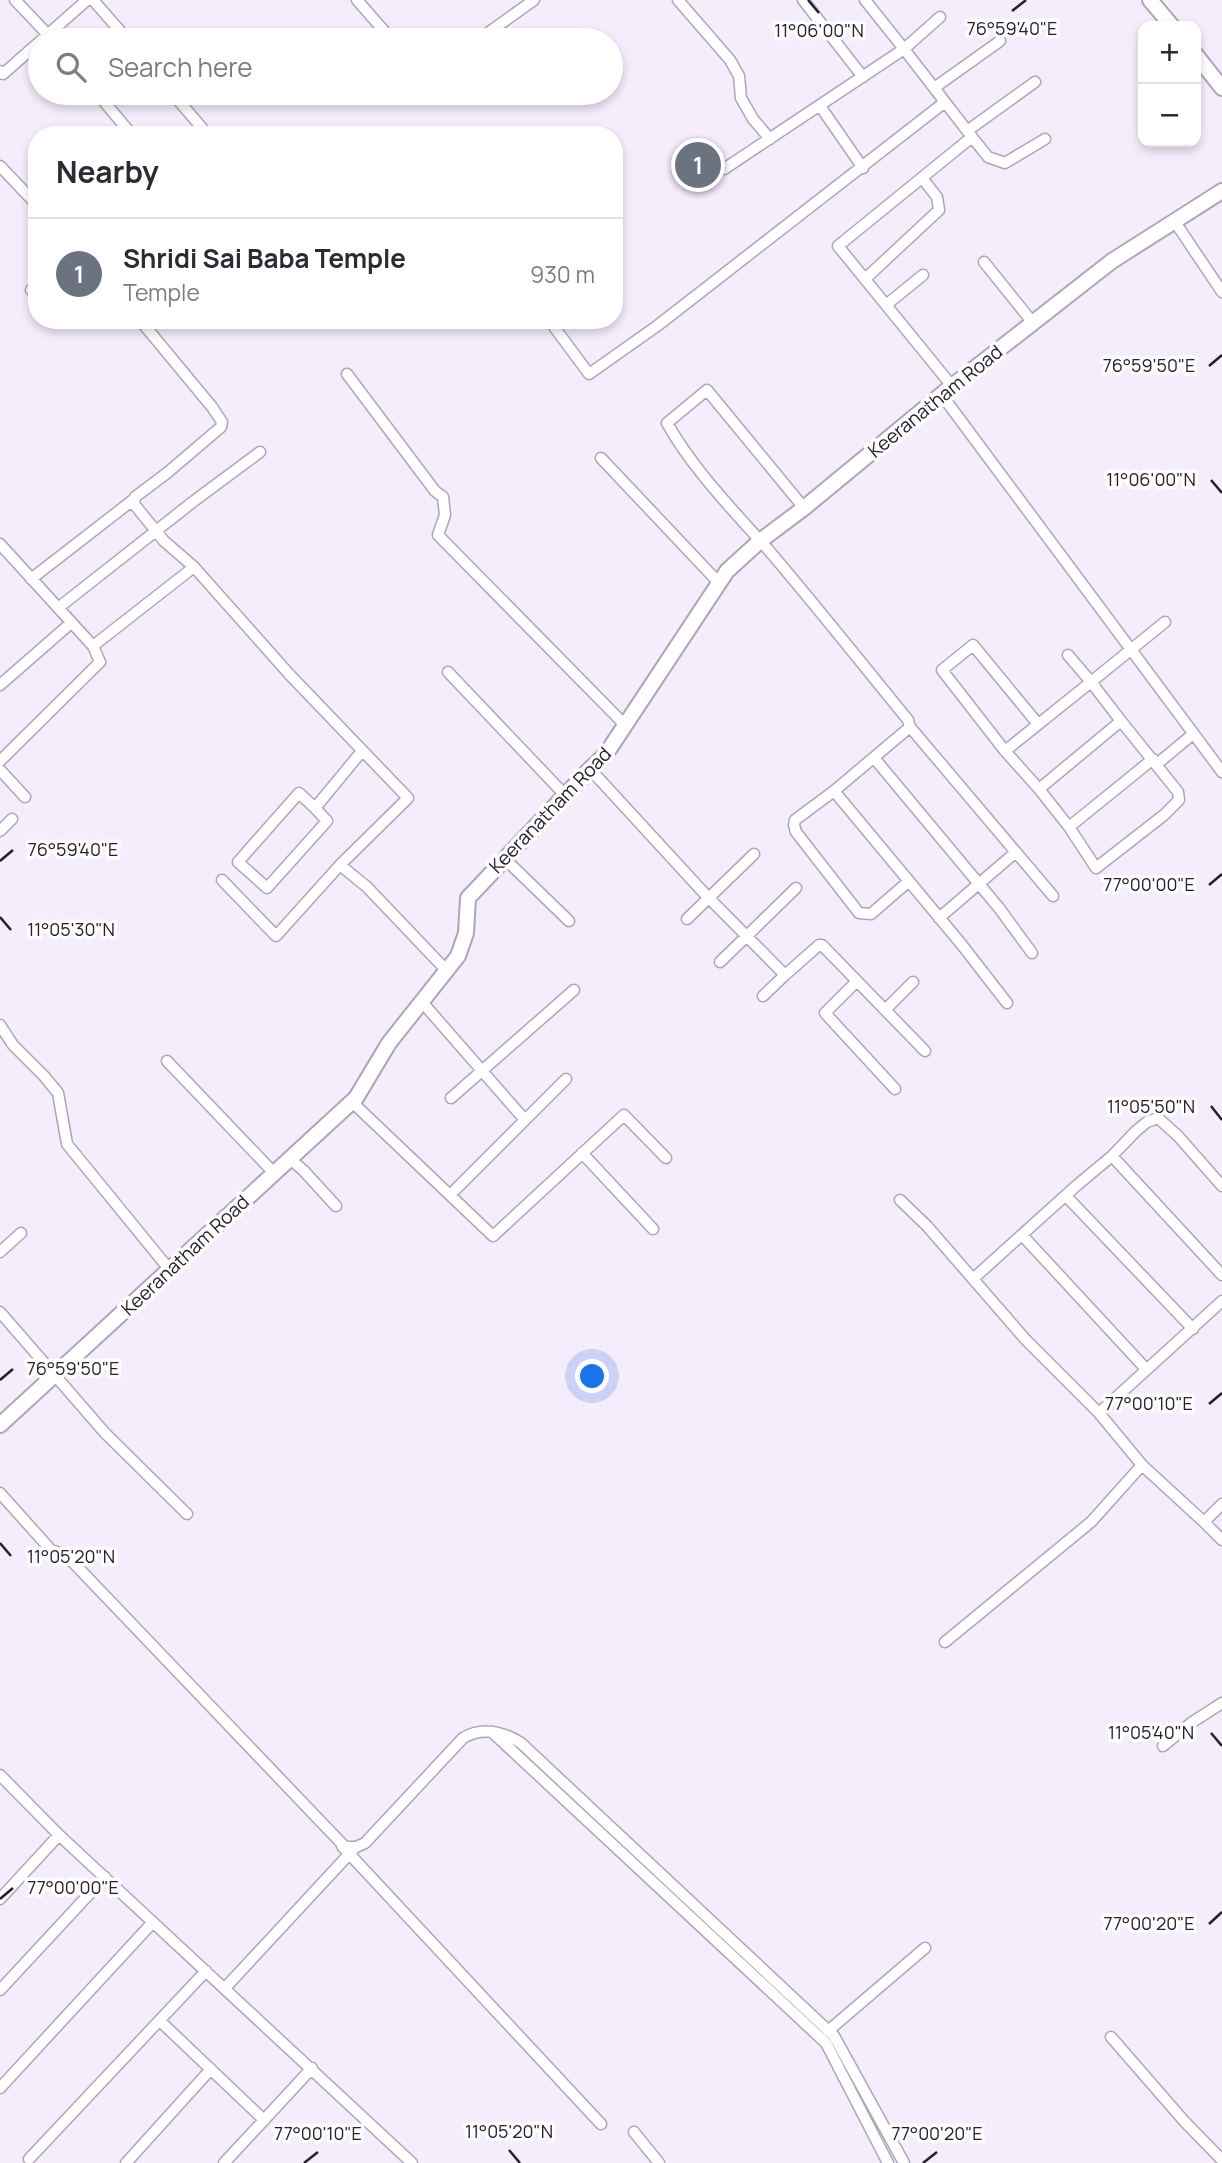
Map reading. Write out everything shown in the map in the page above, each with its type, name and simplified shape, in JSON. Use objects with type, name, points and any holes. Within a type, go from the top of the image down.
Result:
[{"type":"street","points":[[15,0],[41,28]]},
{"type":"street","points":[[59,28],[87,0]]},
{"type":"street","points":[[93,0],[118,28]]},
{"type":"street","points":[[357,0],[382,28]]},
{"type":"street","points":[[495,28],[534,0]]},
{"type":"street","points":[[678,0],[730,60],[739,76],[741,98],[752,119],[770,139]]},
{"type":"street","points":[[803,0],[863,77]]},
{"type":"street","points":[[865,0],[988,157],[1005,163],[1045,139]]},
{"type":"street","points":[[1150,0],[1168,21]]},
{"type":"street","points":[[724,169],[904,50],[940,17]]},
{"type":"street","points":[[934,88],[1000,41]]},
{"type":"street","points":[[0,71],[3,74],[28,54]]},
{"type":"street","points":[[1201,62],[1222,89]]},
{"type":"street","points":[[1035,82],[969,134],[922,178],[838,246],[886,305],[1131,650],[1222,772]]},
{"type":"street","points":[[556,329],[589,374],[657,326],[945,102]]},
{"type":"street","points":[[107,105],[124,126]]},
{"type":"street","points":[[182,105],[200,126]]},
{"type":"street","points":[[820,106],[863,168]]},
{"type":"street","points":[[0,166],[28,196]]},
{"type":"street","points":[[865,279],[939,210],[937,197],[922,178]]},
{"type":"street","name":"Keeranatham Road","points":[[0,1425],[352,1102],[389,1043],[458,956],[466,933],[468,898],[606,754],[727,571],[760,541],[947,390],[1112,261],[1222,191]]},
{"type":"street","points":[[1175,222],[1222,292]]},
{"type":"street","points":[[984,262],[1033,323]]},
{"type":"street","points":[[886,305],[923,275]]},
{"type":"street","points":[[31,579],[221,427],[222,422],[212,407],[147,329]]},
{"type":"street","points":[[347,374],[435,491],[443,497],[445,515],[438,535],[625,725]]},
{"type":"street","points":[[804,508],[707,390],[667,423],[714,488],[1053,896]]},
{"type":"street","points":[[58,608],[260,453]]},
{"type":"street","points":[[601,458],[719,583]]},
{"type":"street","points":[[133,500],[157,532],[194,567],[289,674],[408,798],[340,865],[276,936],[222,880]]},
{"type":"street","points":[[0,761],[100,662],[93,646],[1,549]]},
{"type":"street","points":[[93,646],[194,567]]},
{"type":"street","points":[[1005,751],[1165,622]]},
{"type":"street","points":[[0,685],[71,623]]},
{"type":"street","points":[[1038,724],[973,645],[942,670],[1069,827],[1096,868],[1179,800],[1178,792],[1068,655]]},
{"type":"street","points":[[448,672],[565,794]]},
{"type":"street","points":[[1039,789],[1121,721]]},
{"type":"street","points":[[909,881],[871,914],[859,913],[796,832],[794,825],[795,820],[875,759],[911,727]]},
{"type":"street","points":[[1069,827],[1193,734]]},
{"type":"street","points":[[315,808],[362,751]]},
{"type":"street","points":[[875,759],[1032,953]]},
{"type":"street","points":[[590,769],[709,898],[785,975]]},
{"type":"street","points":[[0,770],[25,797]]},
{"type":"street","points":[[834,791],[1007,1003]]},
{"type":"street","points":[[299,793],[315,808],[327,821],[267,888],[238,862],[299,793]]},
{"type":"street","points":[[0,831],[12,819]]},
{"type":"street","points":[[939,918],[1016,852]]},
{"type":"street","points":[[687,919],[754,854]]},
{"type":"street","points":[[504,858],[569,921]]},
{"type":"street","points":[[340,865],[366,887],[447,971]]},
{"type":"street","points":[[720,962],[796,888]]},
{"type":"street","points":[[763,996],[819,944],[925,1051]]},
{"type":"street","points":[[857,981],[825,1013],[895,1089]]},
{"type":"street","points":[[885,1010],[913,982]]},
{"type":"street","points":[[451,1098],[574,990]]},
{"type":"street","points":[[422,1002],[525,1120]]},
{"type":"street","points":[[0,1025],[13,1045],[58,1093],[66,1144],[169,1269]]},
{"type":"street","points":[[167,1061],[274,1173]]},
{"type":"street","points":[[450,1195],[566,1079]]},
{"type":"street","points":[[352,1102],[493,1236],[624,1115],[666,1158]]},
{"type":"street","points":[[974,1278],[1112,1157],[1141,1126],[1158,1118],[1178,1136],[1222,1186]]},
{"type":"street","points":[[582,1153],[653,1229]]},
{"type":"street","points":[[1112,1157],[1222,1275]]},
{"type":"street","points":[[290,1159],[335,1206]]},
{"type":"street","points":[[1066,1196],[1193,1329]]},
{"type":"street","points":[[900,1200],[927,1226],[1026,1339],[1099,1413],[1142,1465],[1222,1540]]},
{"type":"street","points":[[0,1252],[21,1233]]},
{"type":"street","points":[[1022,1235],[1146,1369]]},
{"type":"street","points":[[1099,1413],[1222,1301]]},
{"type":"street","points":[[0,1312],[105,1433],[187,1514]]},
{"type":"street","points":[[946,1643],[1007,1589],[1091,1522],[1142,1465]]},
{"type":"street","points":[[0,1493],[51,1550],[66,1555],[339,1843],[352,1850],[601,2124]]},
{"type":"street","points":[[1204,1522],[1222,1504]]},
{"type":"street","points":[[1163,1746],[1222,1703]]},
{"type":"street","points":[[225,1988],[352,1850],[365,1843],[463,1738],[471,1732],[509,1735],[521,1743],[828,2031],[844,2053],[904,2163]]},
{"type":"street","points":[[492,1732],[826,2043],[888,2163]]},
{"type":"street","points":[[0,1775],[59,1835],[412,2163]]},
{"type":"street","points":[[0,1899],[59,1835]]},
{"type":"street","points":[[0,1990],[105,1877]]},
{"type":"street","points":[[0,2088],[153,1922]]},
{"type":"street","points":[[828,2031],[925,1948]]},
{"type":"street","points":[[29,2159],[206,1971]]},
{"type":"street","points":[[160,2021],[264,2120]]},
{"type":"street","points":[[1111,2037],[1222,2160]]},
{"type":"street","points":[[224,2163],[312,2068]]},
{"type":"street","points":[[126,2163],[211,2069]]},
{"type":"street","points":[[634,2132],[659,2163]]},
{"type":"place","name":"Shridi Sai Baba Temple","points":[[698,165]]}]
